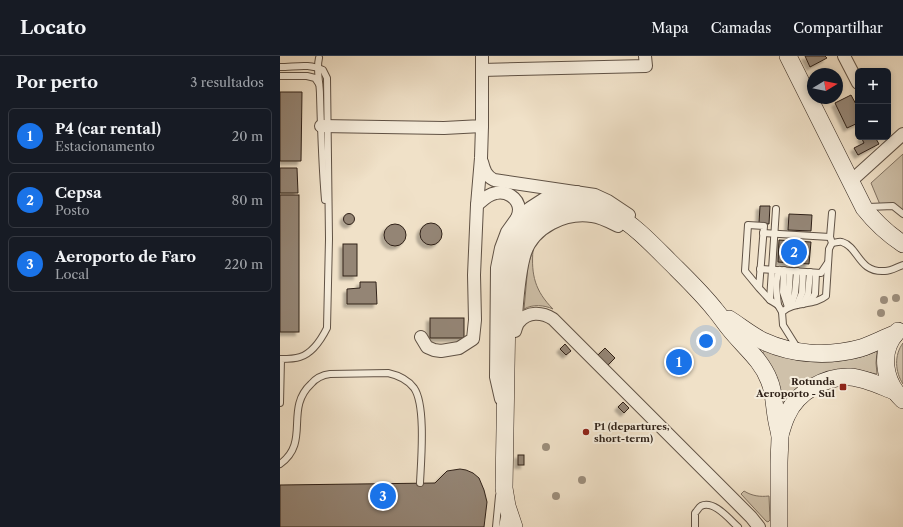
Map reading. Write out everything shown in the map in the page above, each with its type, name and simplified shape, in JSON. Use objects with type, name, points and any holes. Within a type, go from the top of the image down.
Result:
[{"type":"street","points":[[421,337],[427,347],[441,351],[459,348],[473,339],[476,320],[474,275],[481,158],[482,56]]},
{"type":"street","points":[[482,70],[646,66],[646,56]]},
{"type":"street","points":[[788,56],[864,208],[878,224],[903,244]]},
{"type":"street","points":[[844,56],[855,77]]},
{"type":"street","points":[[324,127],[444,128],[482,126]]},
{"type":"street","points":[[851,181],[888,142],[903,134]]},
{"type":"street","points":[[481,158],[485,172],[494,180],[578,192],[595,195],[608,200],[633,218],[658,250]]},
{"type":"street","points":[[517,218],[544,199],[555,195],[578,192]]},
{"type":"street","points":[[477,205],[486,197],[496,193],[505,193],[511,195],[519,209],[517,218],[505,237],[497,268],[496,377],[504,410]]},
{"type":"street","points":[[514,527],[507,506],[504,488],[504,410],[507,309],[511,260],[518,238],[530,223],[544,213],[565,206],[578,204],[593,206],[616,215],[631,224],[716,310],[765,370],[773,392],[780,435],[779,527]]},
{"type":"street","points":[[504,410],[513,378],[515,331],[521,269],[525,252],[542,229],[553,222],[564,218],[582,215],[593,216],[607,220],[658,250]]},
{"type":"street","points":[[716,310],[762,340],[800,352],[822,354],[850,350],[862,347],[899,330]]},
{"type":"street","points":[[515,331],[519,322],[530,314],[542,314],[553,319],[751,517],[759,527]]},
{"type":"street","points":[[899,330],[888,347],[885,362],[888,377],[899,395]]},
{"type":"street","points":[[780,435],[787,414],[794,403],[814,386],[827,381],[850,377],[865,380],[899,395]]},
{"type":"lane","points":[[307,66],[319,57]]},
{"type":"lane","points":[[280,404],[281,359],[300,358],[313,349],[322,339],[327,328],[329,239],[324,127],[317,67],[319,57]]},
{"type":"lane","points":[[280,67],[307,66],[317,67],[323,70],[327,78],[324,127]]},
{"type":"lane","points":[[280,76],[307,76],[315,78],[320,85]]},
{"type":"lane","points":[[864,208],[893,206],[903,214]]},
{"type":"lane","points":[[770,300],[776,209]]},
{"type":"lane","points":[[782,312],[797,305],[821,300],[826,296],[832,213]]},
{"type":"lane","points":[[759,288],[764,226],[748,225],[745,271],[759,288],[770,300],[778,305]]},
{"type":"lane","points":[[763,233],[842,242],[850,247],[863,263],[870,268],[886,271],[903,266]]},
{"type":"lane","points":[[760,269],[821,273],[828,262]]},
{"type":"lane","points":[[797,271],[783,292],[797,305]]},
{"type":"lane","points":[[797,271],[797,305]]},
{"type":"lane","points":[[797,271],[808,294],[797,305]]},
{"type":"lane","points":[[797,271],[777,274],[776,291],[778,305],[782,312],[783,325],[800,352]]},
{"type":"lane","points":[[280,464],[287,459],[293,449],[296,439],[297,405],[301,396],[314,380],[322,375],[330,374],[388,373],[406,381],[414,389],[419,401],[421,414],[420,483]]},
{"type":"lane","points":[[496,527],[504,465]]},
{"type":"lane","points":[[695,527],[695,513],[700,506],[708,504],[716,508],[738,527]]},
{"type":"lane","points":[[502,527],[507,506]]},
{"type":"shaded area","points":[[903,154],[903,214],[893,207],[881,207],[871,183]]},
{"type":"shaded area","points":[[533,250],[534,275],[538,289],[553,309],[531,306],[524,309],[528,265]]},
{"type":"shaded area","points":[[903,343],[903,384],[898,374],[897,358]]},
{"type":"shaded area","points":[[765,350],[788,358],[810,362],[833,362],[856,358],[877,351],[877,374],[855,370],[783,406],[761,355]]},
{"type":"shaded area","points":[[744,491],[756,496],[769,496],[770,520],[768,522],[741,494]]},
{"type":"building","points":[[805,56],[825,56],[827,58],[810,67]]},
{"type":"building","points":[[280,92],[302,92],[301,161],[280,161]]},
{"type":"building","points":[[851,95],[855,102],[855,124],[847,128],[835,104],[843,104],[843,99]]},
{"type":"building","points":[[862,140],[877,140],[879,144],[858,155],[854,148],[864,143]]},
{"type":"building","points":[[280,168],[297,168],[298,193],[280,193]]},
{"type":"building","points":[[280,195],[299,195],[299,332],[280,332]]},
{"type":"building","points":[[760,206],[770,206],[769,224],[759,223]]},
{"type":"building","points":[[347,214],[351,214],[353,215],[353,223],[347,224],[344,221],[344,217]]},
{"type":"building","points":[[789,214],[812,215],[811,231],[788,230]]},
{"type":"building","points":[[431,223],[439,226],[442,234],[439,242],[431,245],[423,242],[420,234],[423,226]]},
{"type":"building","points":[[395,224],[403,227],[406,235],[403,243],[395,246],[387,243],[384,235],[387,227]]},
{"type":"building","points":[[779,240],[811,242],[809,264],[778,262]]},
{"type":"building","points":[[343,244],[357,244],[357,276],[343,276]]},
{"type":"building","points":[[360,282],[376,282],[377,304],[347,304],[347,289],[360,288]]},
{"type":"building","points":[[430,318],[464,318],[464,338],[430,338]]},
{"type":"building","points":[[565,344],[571,351],[566,355],[560,349]]},
{"type":"building","points":[[605,348],[615,358],[608,365],[598,355]]},
{"type":"building","points":[[623,402],[629,408],[624,413],[618,407]]},
{"type":"building","points":[[518,455],[524,455],[524,465],[518,465]]},
{"type":"building","points":[[460,469],[473,473],[479,478],[484,490],[487,502],[484,527],[280,527],[280,485],[435,483],[447,471]]},
{"type":"place","name":"Cepsa","points":[[794,252]]},
{"type":"place","name":"P4 (car rental)","points":[[679,362]]},
{"type":"place","name":"Rotunda Aeroporto - Sul","points":[[843,387]]},
{"type":"place","name":"P1 (departures, short-term)","points":[[586,432]]},
{"type":"place","name":"Aeroporto de Faro","points":[[383,496]]}]
